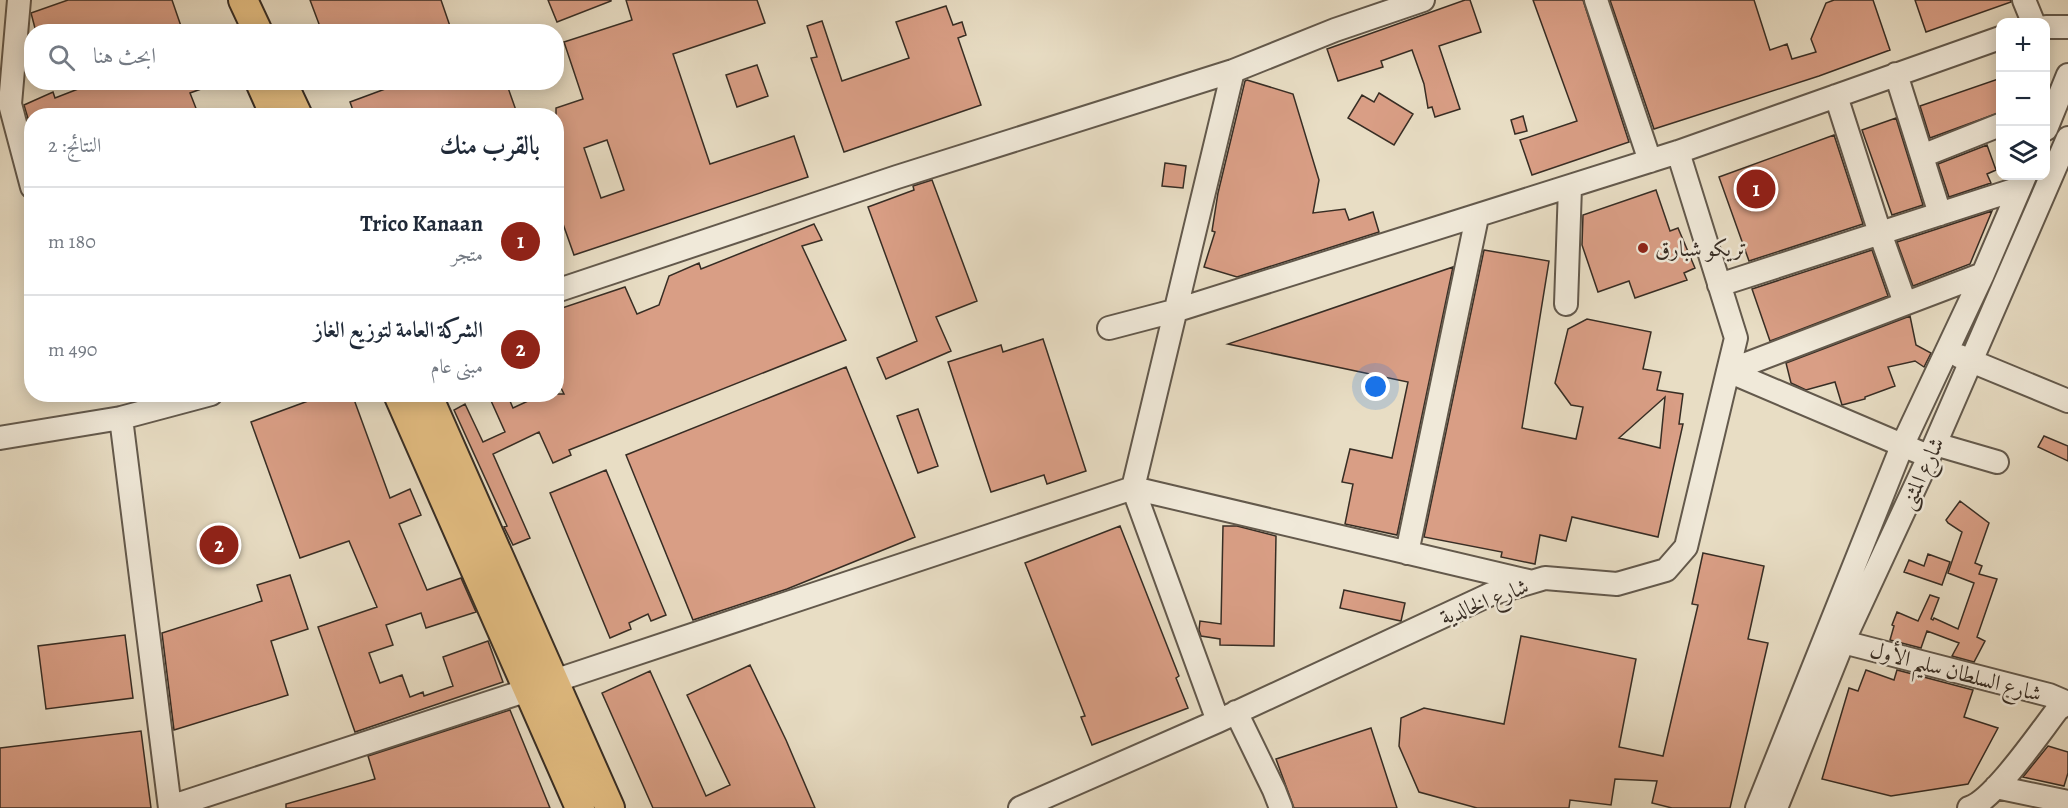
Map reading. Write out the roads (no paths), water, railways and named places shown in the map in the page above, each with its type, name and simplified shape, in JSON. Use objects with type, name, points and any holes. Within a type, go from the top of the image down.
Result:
[{"type":"main road","points":[[224,0],[234,24]]},
{"type":"main road","points":[[243,0],[254,24]]},
{"type":"main road","points":[[264,90],[271,108]]},
{"type":"main road","points":[[286,90],[294,108]]},
{"type":"main road","points":[[402,402],[541,685],[610,808]]},
{"type":"main road","points":[[430,402],[541,685],[580,808]]},
{"type":"street","points":[[19,0],[10,104],[24,157]]},
{"type":"street","points":[[564,288],[897,177],[1233,71],[1335,30],[1423,0]]},
{"type":"street","points":[[1596,0],[1650,161]]},
{"type":"street","points":[[2024,0],[2031,18]]},
{"type":"street","points":[[2050,27],[2068,27]]},
{"type":"street","points":[[1109,328],[1174,311],[1678,152],[1996,40]]},
{"type":"street","points":[[1233,71],[1133,488],[1227,716],[1274,790],[1281,808]]},
{"type":"street","points":[[1896,74],[1940,214]]},
{"type":"street","points":[[2047,126],[2068,75]]},
{"type":"street","points":[[1836,96],[1905,303]]},
{"type":"street","points":[[1922,156],[1998,126]]},
{"type":"street","name":"شارع المثنى","points":[[1776,808],[1843,642],[1932,450],[2068,138]]},
{"type":"street","name":"شارع الخالدية","points":[[1020,808],[1227,716],[1491,594],[1545,578],[1617,584],[1666,570],[1686,547],[1736,338],[1678,152]]},
{"type":"street","points":[[1719,285],[1940,214],[2023,182]]},
{"type":"street","name":"شارع المثنى","points":[[1757,808],[1902,446],[1983,274],[2023,182]]},
{"type":"street","points":[[1566,304],[1570,187]]},
{"type":"street","points":[[1407,553],[1477,217]]},
{"type":"street","points":[[1728,371],[1983,274]]},
{"type":"street","points":[[1947,350],[2068,401]]},
{"type":"street","points":[[1728,371],[1902,446],[1997,462]]},
{"type":"street","points":[[0,438],[121,418],[181,402]]},
{"type":"street","points":[[121,418],[170,808],[1133,488],[1531,582]]},
{"type":"street","name":"شارع السلطان سليم الأول","points":[[1843,642],[2049,695],[2068,703]]},
{"type":"street","points":[[1973,807],[1996,787],[2058,709],[2068,703]]},
{"type":"street","points":[[1996,787],[2068,802]]},
{"type":"place","name":"Trico Kanaan","points":[[1756,189]]},
{"type":"place","name":"تريكو شبارق","points":[[1643,248]]},
{"type":"place","name":"الشركة العامة لتوزيع الغاز","points":[[219,545]]}]
